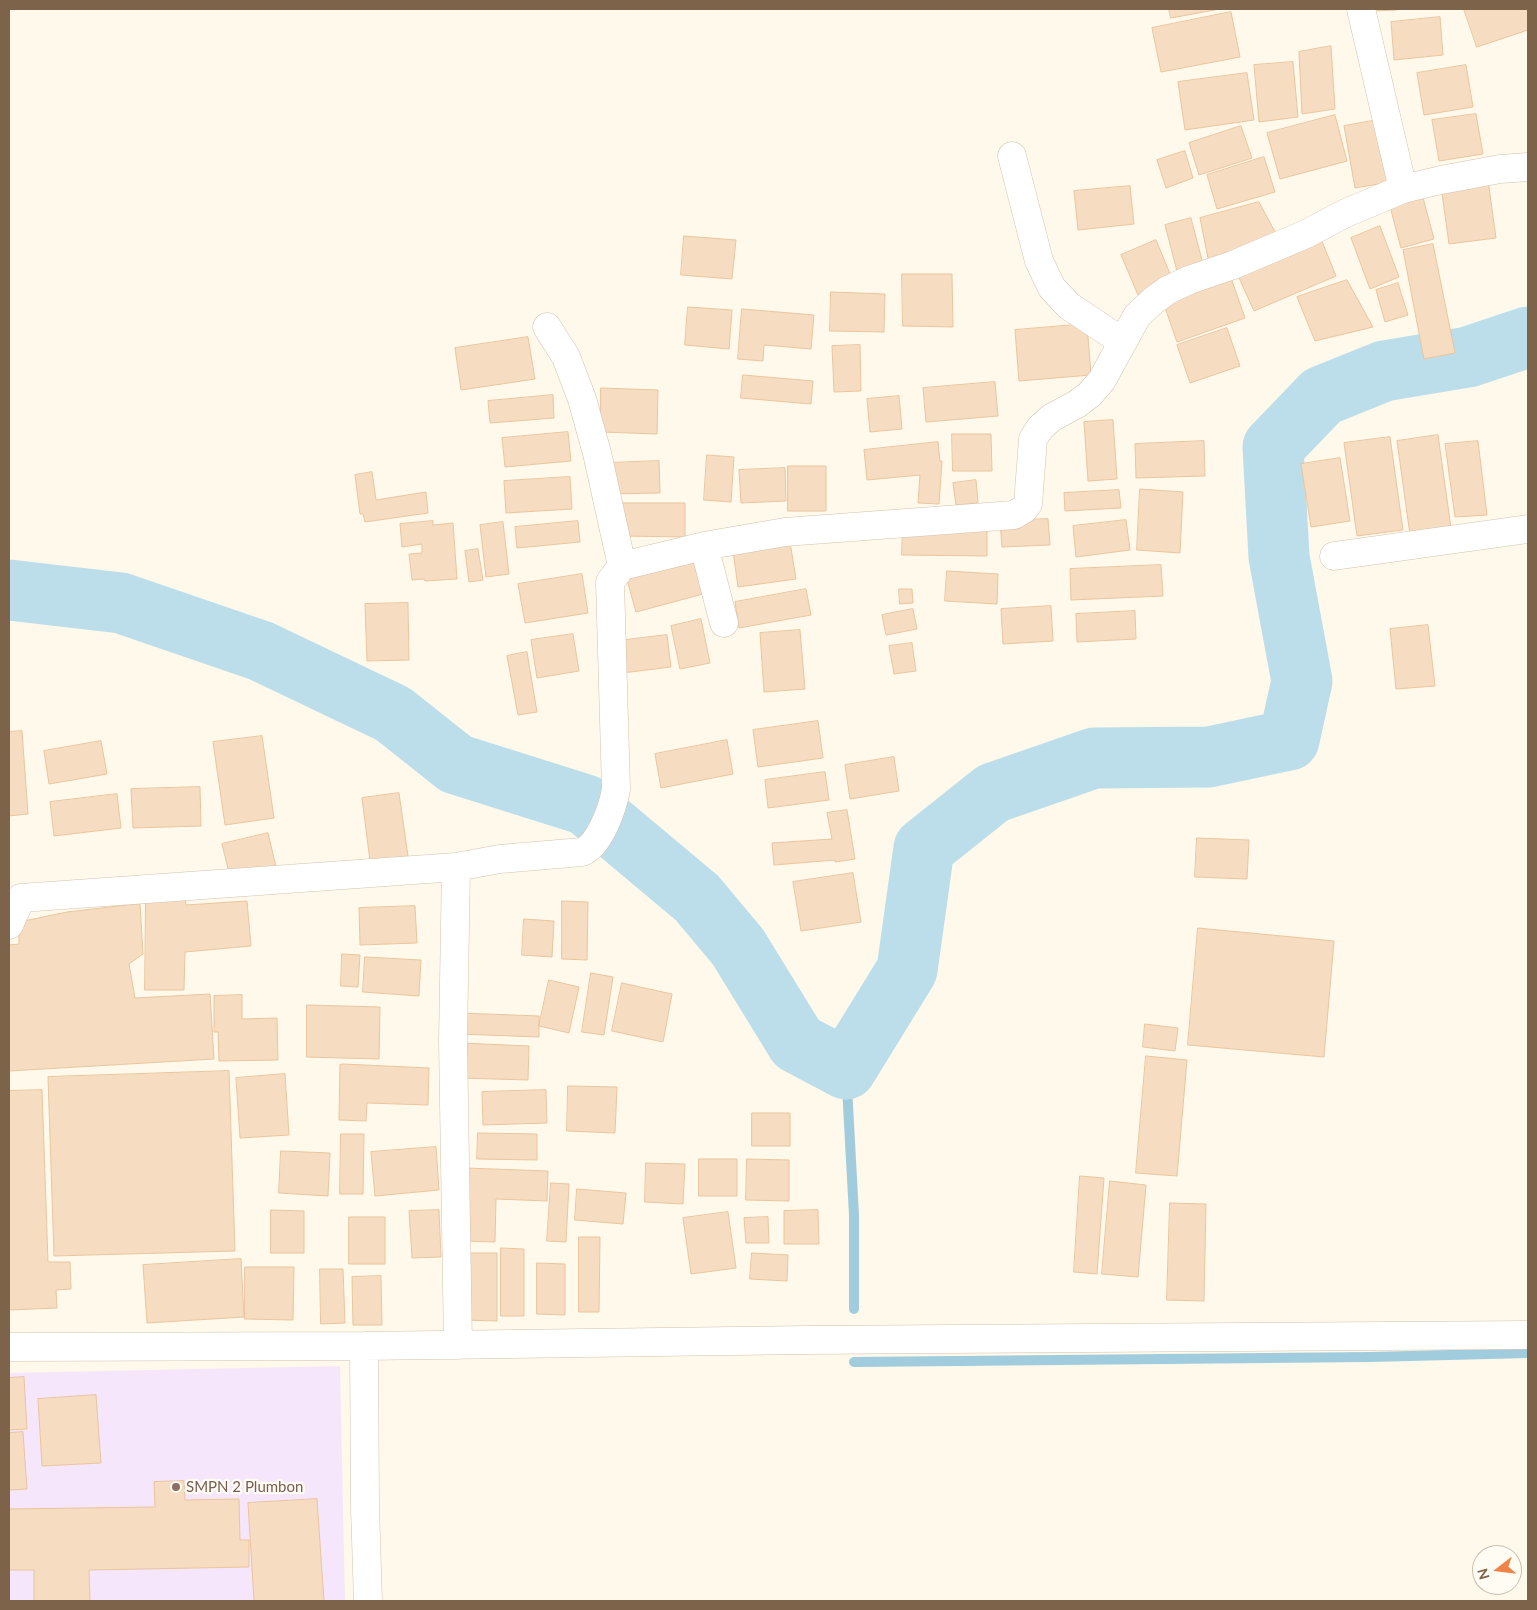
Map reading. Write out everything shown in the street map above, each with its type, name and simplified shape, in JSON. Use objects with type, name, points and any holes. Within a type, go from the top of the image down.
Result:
[{"type":"street","points":[[1361,9],[1403,190]]},
{"type":"street","points":[[1012,156],[1039,261],[1052,288],[1069,306],[1123,342]]},
{"type":"street","points":[[9,925],[21,898],[456,867],[500,859],[588,850],[597,839],[612,806],[616,789],[610,582],[622,566],[704,546],[785,532],[1014,515],[1028,504],[1033,439],[1040,428],[1051,418],[1077,404],[1090,394],[1102,380],[1137,316],[1168,290],[1306,234],[1346,213],[1403,190],[1441,180],[1500,169],[1528,167]]},
{"type":"street","points":[[547,327],[566,357],[582,399],[597,453],[622,566]]},
{"type":"street","points":[[1334,556],[1528,529]]},
{"type":"street","points":[[704,546],[724,623]]},
{"type":"street","points":[[456,867],[453,1041],[458,1345]]},
{"type":"street","points":[[9,1348],[364,1346],[974,1338],[1528,1335]]},
{"type":"street","points":[[364,1346],[365,1508],[368,1601]]},
{"type":"shaded area","name":"SMPN 2 Plumbon","points":[[340,1366],[345,1601],[9,1601],[9,1373]]},
{"type":"building","points":[[1169,9],[1220,9],[1171,18]]},
{"type":"building","points":[[1369,9],[1397,9],[1397,10],[1370,11]]},
{"type":"building","points":[[1464,9],[1528,9],[1528,30],[1477,47]]},
{"type":"building","points":[[1231,12],[1240,57],[1161,72],[1152,28]]},
{"type":"building","points":[[1440,17],[1443,55],[1394,60],[1391,22]]},
{"type":"building","points":[[1331,46],[1335,109],[1302,114],[1299,52]]},
{"type":"building","points":[[1293,62],[1298,117],[1259,122],[1254,65]]},
{"type":"building","points":[[1466,65],[1473,107],[1424,115],[1417,73]]},
{"type":"building","points":[[1247,73],[1254,120],[1185,130],[1178,82]]},
{"type":"building","points":[[1476,114],[1483,154],[1439,161],[1432,120]]},
{"type":"building","points":[[1335,115],[1347,161],[1280,179],[1267,133]]},
{"type":"building","points":[[1383,119],[1395,181],[1355,188],[1344,126]]},
{"type":"building","points":[[1241,126],[1252,158],[1199,175],[1189,143]]},
{"type":"building","points":[[1185,151],[1193,178],[1166,188],[1157,160]]},
{"type":"building","points":[[1264,157],[1275,192],[1217,209],[1207,175]]},
{"type":"building","points":[[1488,180],[1496,238],[1449,244],[1441,186]]},
{"type":"building","points":[[1130,186],[1134,224],[1078,230],[1074,191]]},
{"type":"building","points":[[1421,190],[1434,239],[1401,248],[1388,199]]},
{"type":"building","points":[[1259,202],[1280,241],[1210,268],[1200,218]]},
{"type":"building","points":[[1191,218],[1204,268],[1178,275],[1165,225]]},
{"type":"building","points":[[1380,226],[1399,277],[1370,289],[1351,238]]},
{"type":"building","points":[[1319,234],[1336,276],[1254,311],[1235,269]]},
{"type":"building","points":[[684,236],[736,240],[732,279],[681,275]]},
{"type":"building","points":[[1156,240],[1173,281],[1138,295],[1121,255]]},
{"type":"building","points":[[1433,244],[1455,353],[1424,359],[1403,250]]},
{"type":"building","points":[[902,274],[952,274],[953,327],[903,326]]},
{"type":"building","points":[[1230,275],[1245,318],[1177,342],[1162,299]]},
{"type":"building","points":[[1347,280],[1373,327],[1315,341],[1297,297]]},
{"type":"building","points":[[1398,283],[1408,315],[1385,322],[1376,290]]},
{"type":"building","points":[[831,292],[885,294],[884,332],[830,331]]},
{"type":"building","points":[[688,307],[732,310],[729,349],[685,345]]},
{"type":"building","points":[[742,309],[814,315],[811,349],[764,345],[763,361],[738,359]]},
{"type":"building","points":[[1087,324],[1091,375],[1019,381],[1015,330]]},
{"type":"building","points":[[1227,328],[1240,366],[1190,383],[1177,345]]},
{"type":"building","points":[[528,337],[535,379],[461,390],[455,348]]},
{"type":"building","points":[[860,345],[861,391],[834,392],[832,346]]},
{"type":"building","points":[[743,375],[813,381],[811,404],[741,398]]},
{"type":"building","points":[[995,382],[998,416],[926,422],[923,388]]},
{"type":"building","points":[[601,388],[658,390],[657,434],[601,432]]},
{"type":"building","points":[[553,395],[554,418],[490,423],[488,401]]},
{"type":"building","points":[[899,396],[902,429],[870,432],[867,399]]},
{"type":"building","points":[[1113,420],[1117,479],[1088,481],[1084,422]]},
{"type":"building","points":[[568,432],[571,461],[505,467],[502,438]]},
{"type":"building","points":[[952,434],[991,434],[992,471],[953,471]]},
{"type":"building","points":[[1438,435],[1451,528],[1410,535],[1397,441]]},
{"type":"building","points":[[1390,437],[1403,530],[1357,536],[1344,443]]},
{"type":"building","points":[[1204,441],[1205,476],[1136,478],[1135,444]]},
{"type":"building","points":[[1478,441],[1487,515],[1455,517],[1445,444]]},
{"type":"building","points":[[938,442],[940,461],[942,461],[939,504],[918,503],[920,475],[867,480],[864,450]]},
{"type":"building","points":[[707,455],[734,457],[731,502],[704,500]]},
{"type":"building","points":[[1340,458],[1350,521],[1311,527],[1301,464]]},
{"type":"building","points":[[659,461],[660,493],[609,494],[608,463]]},
{"type":"building","points":[[788,466],[826,466],[826,511],[788,511]]},
{"type":"building","points":[[785,468],[786,501],[741,503],[739,470]]},
{"type":"building","points":[[372,472],[376,500],[426,492],[428,513],[365,522],[363,514],[360,514],[355,475]]},
{"type":"building","points":[[570,477],[572,509],[506,513],[504,481]]},
{"type":"building","points":[[976,480],[978,503],[956,505],[953,483]]},
{"type":"building","points":[[1140,489],[1183,492],[1180,553],[1137,550]]},
{"type":"building","points":[[1119,490],[1121,508],[1065,511],[1064,493]]},
{"type":"building","points":[[623,503],[685,503],[685,537],[623,536]]},
{"type":"building","points":[[1048,519],[1050,545],[1002,547],[1000,521]]},
{"type":"building","points":[[1126,520],[1130,550],[1076,557],[1073,526]]},
{"type":"building","points":[[433,521],[433,525],[453,523],[457,579],[412,580],[409,554],[422,553],[422,544],[402,547],[400,524]]},
{"type":"building","points":[[578,521],[580,542],[517,548],[515,527]]},
{"type":"building","points":[[503,522],[509,574],[486,577],[480,525]]},
{"type":"building","points":[[903,525],[987,525],[987,556],[902,555]]},
{"type":"building","points":[[790,542],[796,579],[738,587],[733,551]]},
{"type":"building","points":[[478,549],[483,580],[469,582],[465,551]]},
{"type":"building","points":[[693,559],[703,594],[636,612],[626,576]]},
{"type":"building","points":[[1161,565],[1163,596],[1071,600],[1070,569]]},
{"type":"building","points":[[947,571],[998,574],[997,604],[945,601]]},
{"type":"building","points":[[582,574],[588,613],[525,623],[518,584]]},
{"type":"building","points":[[806,589],[811,615],[739,628],[735,602]]},
{"type":"building","points":[[899,589],[912,589],[913,603],[900,604]]},
{"type":"building","points":[[408,603],[409,660],[367,661],[365,604]]},
{"type":"building","points":[[1051,606],[1053,641],[1003,644],[1001,609]]},
{"type":"building","points":[[913,609],[917,629],[886,635],[882,615]]},
{"type":"building","points":[[1135,611],[1136,639],[1077,642],[1076,614]]},
{"type":"building","points":[[701,619],[710,663],[680,669],[671,626]]},
{"type":"building","points":[[1428,625],[1435,686],[1396,689],[1390,629]]},
{"type":"building","points":[[800,630],[805,689],[764,692],[760,633]]},
{"type":"building","points":[[573,634],[579,671],[537,678],[531,640]]},
{"type":"building","points":[[667,635],[671,667],[622,673],[617,641]]},
{"type":"building","points":[[912,643],[916,671],[894,674],[889,646]]},
{"type":"building","points":[[527,652],[537,712],[518,715],[507,656]]},
{"type":"building","points":[[818,721],[823,758],[758,767],[753,730]]},
{"type":"building","points":[[22,731],[28,814],[9,816],[9,732]]},
{"type":"building","points":[[262,736],[274,818],[225,825],[213,742]]},
{"type":"building","points":[[727,740],[733,774],[661,788],[655,754]]},
{"type":"building","points":[[101,741],[107,774],[49,784],[44,751]]},
{"type":"building","points":[[894,757],[899,791],[850,799],[845,765]]},
{"type":"building","points":[[825,772],[829,800],[768,808],[765,780]]},
{"type":"building","points":[[200,787],[201,826],[133,828],[131,789]]},
{"type":"building","points":[[399,793],[408,856],[370,861],[362,798]]},
{"type":"building","points":[[117,794],[121,828],[54,836],[50,802]]},
{"type":"building","points":[[847,810],[855,859],[835,862],[835,860],[774,865],[772,843],[832,839],[827,813]]},
{"type":"building","points":[[268,833],[277,871],[231,881],[222,844]]},
{"type":"building","points":[[1197,838],[1249,840],[1247,879],[1195,877]]},
{"type":"building","points":[[853,873],[861,922],[801,931],[793,882]]},
{"type":"building","points":[[146,898],[185,898],[186,905],[247,901],[251,946],[185,952],[184,990],[145,990]]},
{"type":"building","points":[[562,901],[588,902],[587,960],[562,959]]},
{"type":"building","points":[[140,904],[143,954],[129,964],[135,998],[210,994],[214,1059],[9,1071],[9,945],[19,944],[19,922],[67,912]]},
{"type":"building","points":[[415,906],[417,943],[360,945],[359,908]]},
{"type":"building","points":[[524,919],[554,921],[552,957],[522,955]]},
{"type":"building","points":[[1198,928],[1334,941],[1324,1057],[1188,1045]]},
{"type":"building","points":[[342,954],[360,955],[358,987],[341,986]]},
{"type":"building","points":[[365,957],[421,960],[419,996],[363,992]]},
{"type":"building","points":[[591,973],[613,977],[604,1035],[582,1032]]},
{"type":"building","points":[[549,980],[579,987],[569,1033],[539,1026]]},
{"type":"building","points":[[622,983],[672,994],[663,1042],[612,1031]]},
{"type":"building","points":[[242,995],[242,1019],[277,1018],[278,1060],[219,1061],[218,1032],[214,1032],[214,996]]},
{"type":"building","points":[[307,1005],[380,1007],[379,1059],[307,1057]]},
{"type":"building","points":[[460,1013],[539,1016],[539,1037],[459,1034]]},
{"type":"building","points":[[1145,1024],[1178,1028],[1175,1051],[1143,1047]]},
{"type":"building","points":[[460,1043],[529,1046],[528,1080],[460,1078]]},
{"type":"building","points":[[1146,1056],[1187,1060],[1177,1176],[1136,1173]]},
{"type":"building","points":[[340,1065],[429,1068],[428,1105],[367,1103],[366,1121],[339,1120]]},
{"type":"building","points":[[229,1071],[235,1251],[54,1256],[48,1077]]},
{"type":"building","points":[[285,1074],[289,1135],[240,1138],[236,1078]]},
{"type":"building","points":[[568,1086],[617,1087],[615,1133],[567,1131]]},
{"type":"building","points":[[42,1090],[48,1262],[70,1262],[71,1289],[56,1290],[57,1308],[9,1310],[9,1091]]},
{"type":"building","points":[[546,1090],[547,1123],[483,1125],[482,1092]]},
{"type":"building","points":[[752,1113],[790,1113],[790,1146],[752,1146]]},
{"type":"building","points":[[478,1133],[537,1134],[537,1160],[477,1159]]},
{"type":"building","points":[[341,1134],[364,1134],[363,1194],[340,1194]]},
{"type":"building","points":[[436,1147],[439,1190],[375,1196],[371,1152]]},
{"type":"building","points":[[281,1151],[330,1153],[328,1196],[279,1193]]},
{"type":"building","points":[[699,1159],[737,1159],[737,1196],[699,1196]]},
{"type":"building","points":[[747,1159],[789,1160],[789,1201],[746,1200]]},
{"type":"building","points":[[646,1163],[685,1164],[683,1204],[645,1202]]},
{"type":"building","points":[[466,1168],[548,1171],[547,1201],[496,1199],[495,1242],[464,1241]]},
{"type":"building","points":[[1080,1176],[1104,1178],[1097,1274],[1074,1272]]},
{"type":"building","points":[[1110,1181],[1146,1185],[1138,1277],[1102,1274]]},
{"type":"building","points":[[551,1183],[569,1184],[566,1242],[547,1241]]},
{"type":"building","points":[[577,1189],[626,1193],[623,1224],[575,1220]]},
{"type":"building","points":[[1170,1203],[1206,1204],[1204,1301],[1167,1300]]},
{"type":"building","points":[[271,1210],[304,1211],[304,1253],[271,1253]]},
{"type":"building","points":[[439,1210],[441,1257],[412,1258],[409,1211]]},
{"type":"building","points":[[818,1210],[819,1244],[784,1244],[784,1211]]},
{"type":"building","points":[[728,1212],[736,1268],[691,1274],[683,1218]]},
{"type":"building","points":[[349,1217],[385,1217],[385,1264],[349,1264]]},
{"type":"building","points":[[768,1217],[769,1243],[746,1243],[744,1218]]},
{"type":"building","points":[[579,1237],[600,1237],[599,1312],[579,1312]]},
{"type":"building","points":[[501,1248],[524,1249],[524,1316],[501,1316]]},
{"type":"building","points":[[463,1253],[497,1253],[497,1321],[463,1320]]},
{"type":"building","points":[[752,1253],[788,1255],[787,1281],[750,1279]]},
{"type":"building","points":[[241,1259],[244,1317],[147,1323],[143,1265]]},
{"type":"building","points":[[537,1263],[565,1264],[565,1315],[537,1314]]},
{"type":"building","points":[[245,1267],[294,1267],[293,1320],[245,1319]]},
{"type":"building","points":[[320,1269],[343,1269],[345,1323],[321,1324]]},
{"type":"building","points":[[381,1276],[382,1325],[353,1325],[352,1277]]},
{"type":"building","points":[[24,1377],[27,1429],[9,1430],[9,1378]]},
{"type":"building","points":[[96,1395],[101,1463],[42,1466],[38,1399]]},
{"type":"building","points":[[23,1432],[27,1489],[9,1490],[9,1433]]},
{"type":"building","points":[[184,1481],[185,1500],[239,1499],[240,1540],[249,1540],[249,1567],[89,1570],[90,1601],[34,1601],[34,1570],[9,1570],[9,1509],[155,1507],[154,1482]]},
{"type":"building","points":[[317,1499],[324,1601],[254,1601],[248,1503]]},
{"type":"waterway","points":[[9,590],[121,603],[261,651],[393,714],[456,764],[586,805],[697,898],[738,947],[797,1043],[846,1069],[907,970],[924,848],[993,793],[1094,758],[1209,757],[1289,740],[1302,681],[1279,557],[1273,447],[1322,396],[1384,371],[1468,357],[1528,337]]},
{"type":"waterway","points":[[846,1069],[854,1215],[854,1309]]},
{"type":"waterway","points":[[854,1362],[1370,1357],[1528,1353]]},
{"type":"place","name":"SMPN 2 Plumbon","points":[[176,1487]]}]
